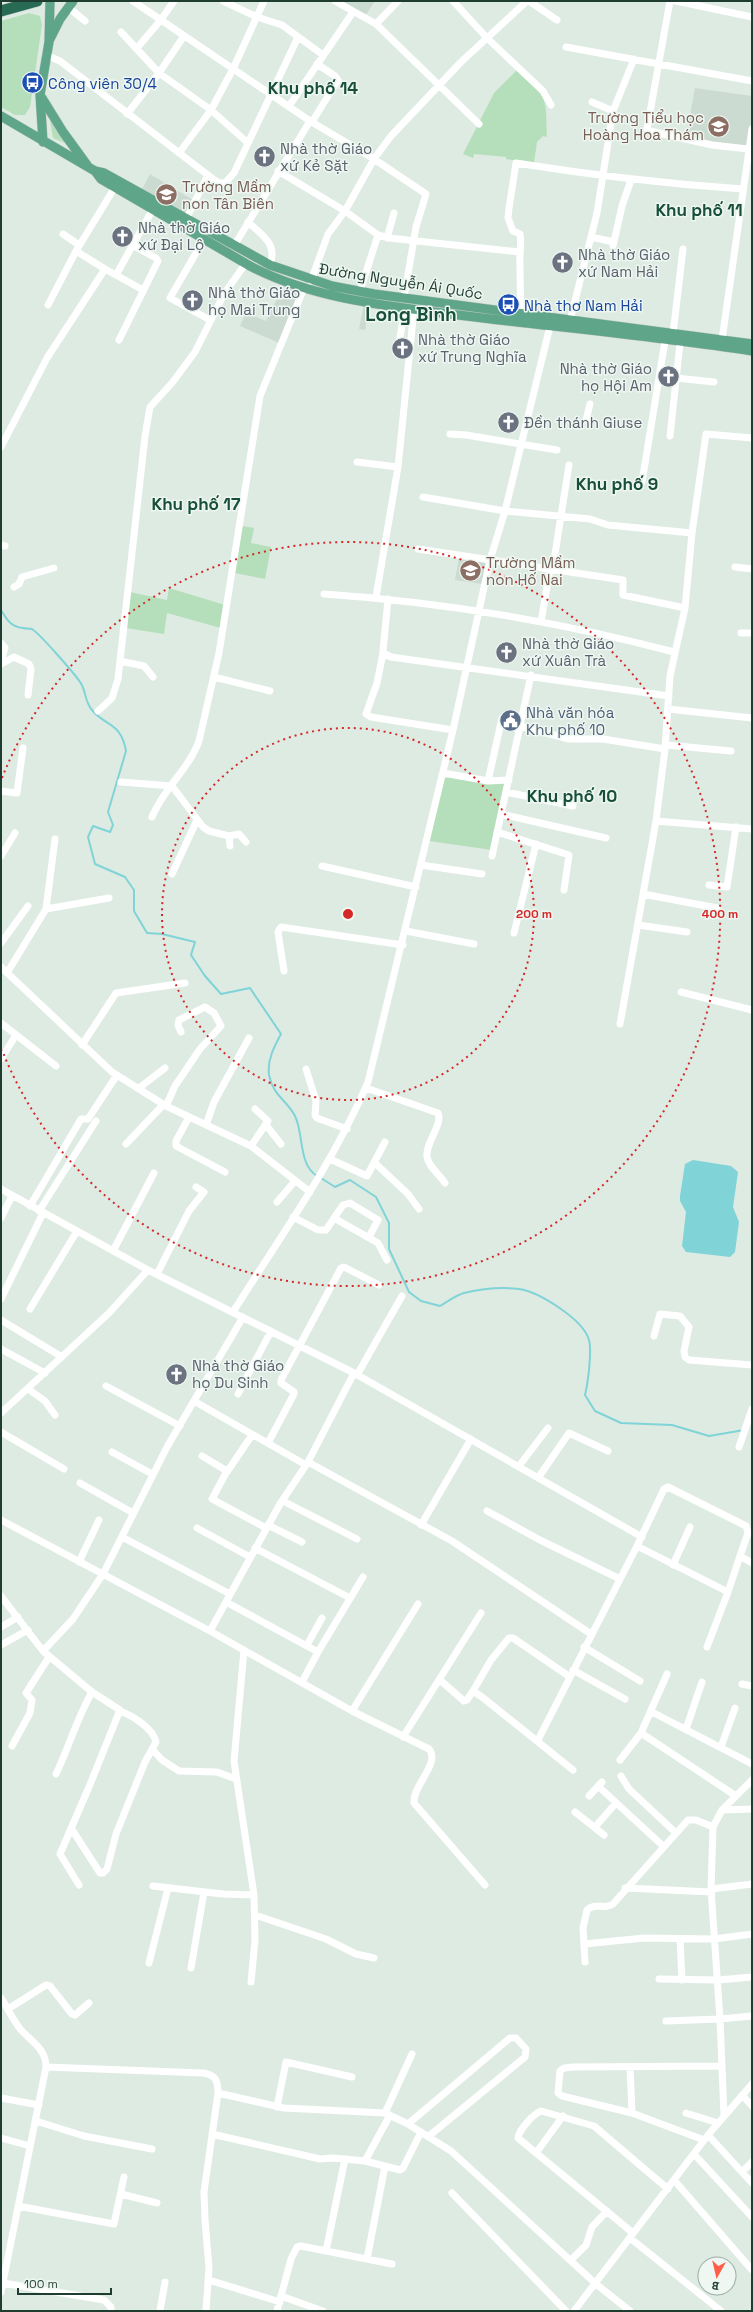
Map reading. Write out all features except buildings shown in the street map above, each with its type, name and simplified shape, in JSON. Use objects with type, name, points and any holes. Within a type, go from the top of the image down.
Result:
[{"type":"highway","points":[[1,11],[37,1]]},
{"type":"main road","points":[[43,142],[40,95],[49,42],[50,1]]},
{"type":"main road","points":[[49,42],[60,18],[71,4]]},
{"type":"main road","points":[[40,95],[63,132],[92,169]]},
{"type":"main road","name":"Đường Nguyễn Ái Quốc","points":[[1,116],[43,142],[92,169],[104,173],[234,246],[270,265],[311,280],[360,291],[404,298],[752,344]]},
{"type":"main road","name":"Đường Nguyễn Ái Quốc","points":[[92,169],[101,179],[246,263],[267,274],[319,293],[410,308],[752,351]]},
{"type":"main road","points":[[410,308],[415,299]]},
{"type":"street","points":[[133,1],[160,21],[270,93],[311,122],[374,159],[426,194],[414,242],[404,298]]},
{"type":"street","points":[[137,48],[160,21],[174,1]]},
{"type":"street","points":[[223,1],[258,17],[282,25],[323,55]]},
{"type":"street","points":[[179,153],[211,110],[233,69],[264,1]]},
{"type":"street","points":[[335,1],[376,24],[479,124]]},
{"type":"street","points":[[376,24],[398,1]]},
{"type":"street","points":[[453,1],[487,38],[543,91],[551,105]]},
{"type":"street","points":[[311,280],[328,234],[345,211],[374,159],[390,136],[487,38],[528,1],[558,20]]},
{"type":"street","points":[[670,1],[647,124],[648,130],[659,134],[749,152]]},
{"type":"street","points":[[676,1],[752,17]]},
{"type":"street","points":[[71,4],[85,21]]},
{"type":"street","points":[[289,106],[353,12]]},
{"type":"street","points":[[121,32],[159,73],[211,110],[248,143]]},
{"type":"street","points":[[127,114],[159,73],[184,36]]},
{"type":"street","points":[[46,55],[60,61],[127,114],[219,183],[228,181],[248,143],[270,93],[298,37]]},
{"type":"street","points":[[566,47],[752,81]]},
{"type":"street","points":[[570,321],[592,237],[613,110],[634,59]]},
{"type":"street","points":[[234,246],[278,171],[338,80],[335,76],[317,64]]},
{"type":"street","points":[[592,102],[613,110]]},
{"type":"street","points":[[722,340],[752,129]]},
{"type":"street","points":[[520,314],[522,288],[520,234],[513,231],[508,218],[516,162],[602,174],[631,180],[743,189]]},
{"type":"street","points":[[278,171],[345,211],[378,235],[387,238],[414,242],[520,252]]},
{"type":"street","points":[[186,219],[208,175]]},
{"type":"street","points":[[592,237],[613,244],[622,206],[631,180]]},
{"type":"street","points":[[48,305],[78,248],[115,187]]},
{"type":"street","points":[[116,275],[134,246],[153,209]]},
{"type":"street","points":[[387,238],[394,213]]},
{"type":"street","points":[[248,222],[270,242],[273,253],[270,265]]},
{"type":"street","points":[[63,234],[104,269],[143,290]]},
{"type":"street","points":[[360,291],[378,235]]},
{"type":"street","points":[[204,239],[170,298],[210,320]]},
{"type":"street","points":[[119,340],[158,261],[156,258],[134,246]]},
{"type":"street","points":[[673,334],[684,250]]},
{"type":"street","points":[[98,712],[112,698],[120,661],[145,436],[150,407],[172,383],[195,352],[224,294],[246,263]]},
{"type":"street","points":[[1,447],[47,358],[104,269]]},
{"type":"street","points":[[152,817],[158,804],[172,786],[197,746],[214,677],[252,455],[260,396],[304,288]]},
{"type":"street","points":[[399,343],[410,308]]},
{"type":"street","points":[[376,598],[398,467],[410,308]]},
{"type":"street","points":[[233,1312],[330,1159],[347,1129],[366,1088],[403,945],[453,730],[490,560],[505,511],[550,326]]},
{"type":"street","points":[[642,482],[665,341]]},
{"type":"street","points":[[670,436],[680,343]]},
{"type":"street","points":[[676,378],[714,382]]},
{"type":"street","points":[[586,420],[590,404]]},
{"type":"street","points":[[450,434],[466,435],[521,446],[557,450]]},
{"type":"street","points":[[620,1024],[656,821],[666,747],[669,696],[674,652],[685,608],[692,532],[706,434],[752,438]]},
{"type":"street","points":[[357,462],[398,467]]},
{"type":"street","points":[[555,554],[569,465]]},
{"type":"street","points":[[423,497],[505,511],[590,519],[608,524],[692,532]]},
{"type":"street","points":[[418,549],[623,580],[623,595],[685,608]]},
{"type":"street","points":[[735,567],[752,569]]},
{"type":"street","points":[[14,587],[19,584],[22,577],[54,568]]},
{"type":"street","points":[[541,622],[550,570]]},
{"type":"street","points":[[324,594],[388,599],[541,622],[598,632],[674,652]]},
{"type":"street","points":[[388,599],[383,653],[377,683],[366,714],[371,717],[453,730]]},
{"type":"street","points":[[741,633],[752,632]]},
{"type":"street","points":[[1,643],[5,648],[1,660]]},
{"type":"street","points":[[383,653],[391,657],[531,675],[669,696]]},
{"type":"street","points":[[1,664],[14,657],[29,664],[31,668],[28,695]]},
{"type":"street","points":[[120,661],[144,666],[154,677]]},
{"type":"street","points":[[492,856],[531,675]]},
{"type":"street","points":[[214,677],[270,690]]},
{"type":"street","points":[[668,709],[752,718]]},
{"type":"street","points":[[488,780],[502,718]]},
{"type":"street","points":[[520,726],[569,739],[603,738],[666,747],[731,751]]},
{"type":"street","points":[[1,791],[17,793],[23,748]]},
{"type":"street","points":[[443,773],[488,780],[509,780]]},
{"type":"street","points":[[121,782],[172,786],[198,820],[209,831],[229,836],[239,834],[246,842]]},
{"type":"street","points":[[506,792],[573,806]]},
{"type":"street","points":[[501,814],[606,838]]},
{"type":"street","points":[[172,874],[198,820]]},
{"type":"street","points":[[656,821],[752,829]]},
{"type":"street","points":[[709,885],[727,887],[736,827]]},
{"type":"street","points":[[1,856],[15,832]]},
{"type":"street","points":[[498,832],[570,855],[564,890]]},
{"type":"street","points":[[229,836],[230,846]]},
{"type":"street","points":[[7,973],[46,909],[55,839]]},
{"type":"street","points":[[514,933],[536,844]]},
{"type":"street","points":[[421,865],[482,874]]},
{"type":"street","points":[[322,866],[416,887]]},
{"type":"street","points":[[643,894],[717,908]]},
{"type":"street","points":[[46,909],[109,898]]},
{"type":"street","points":[[1,943],[28,906]]},
{"type":"street","points":[[638,925],[687,932]]},
{"type":"street","points":[[284,972],[278,932],[281,927],[403,945]]},
{"type":"street","points":[[406,931],[474,944]]},
{"type":"street","points":[[1,967],[82,1045],[117,1075],[165,1106],[251,1146],[310,1192]]},
{"type":"street","points":[[82,1045],[116,993],[185,983]]},
{"type":"street","points":[[681,992],[752,1010]]},
{"type":"street","points":[[126,1144],[165,1106],[175,1086],[200,1049],[221,1026],[214,1013],[206,1007],[179,1020],[178,1024],[181,1032]]},
{"type":"street","points":[[1,1023],[56,1066]]},
{"type":"street","points":[[1,1059],[16,1035]]},
{"type":"street","points":[[206,1125],[214,1102],[249,1038]]},
{"type":"street","points":[[139,1088],[165,1068]]},
{"type":"street","points":[[306,1069],[316,1100],[315,1115],[317,1118],[347,1129]]},
{"type":"street","points":[[30,1206],[81,1119],[88,1119],[117,1075]]},
{"type":"street","points":[[366,1088],[438,1113],[439,1122],[427,1148],[427,1157],[445,1183]]},
{"type":"street","points":[[251,1146],[268,1120],[255,1109]]},
{"type":"street","points":[[189,1117],[176,1141],[176,1146],[225,1172]]},
{"type":"street","points":[[1,1299],[41,1212],[96,1121]]},
{"type":"street","points":[[266,1125],[281,1144]]},
{"type":"street","points":[[330,1159],[367,1176],[385,1142]]},
{"type":"street","points":[[375,1163],[408,1194],[419,1210]]},
{"type":"street","points":[[113,1251],[154,1173]]},
{"type":"street","points":[[277,1202],[295,1181]]},
{"type":"street","points":[[157,1274],[189,1211],[204,1192],[196,1187]]},
{"type":"street","points":[[1,1189],[148,1270],[356,1374],[642,1537]]},
{"type":"street","points":[[1,1218],[12,1196]]},
{"type":"street","points":[[293,1217],[322,1231],[326,1230],[346,1203],[376,1217],[378,1223],[369,1237]]},
{"type":"street","points":[[334,1218],[378,1243],[387,1260]]},
{"type":"street","points":[[30,1308],[77,1231]]},
{"type":"street","points":[[268,1443],[294,1394],[294,1392],[281,1382],[341,1268],[344,1267],[379,1285]]},
{"type":"street","points":[[1,1413],[110,1313],[148,1270]]},
{"type":"street","points":[[210,1631],[267,1527],[307,1463],[356,1374],[402,1296]]},
{"type":"street","points":[[654,1336],[660,1314],[680,1316],[689,1327],[684,1351],[685,1358],[689,1360],[752,1365]]},
{"type":"street","points":[[43,1651],[73,1619],[103,1574],[152,1474],[243,1317]]},
{"type":"street","points":[[1,1320],[62,1356]]},
{"type":"street","points":[[238,1394],[271,1331]]},
{"type":"street","points":[[1,1349],[45,1373]]},
{"type":"street","points":[[106,1386],[180,1426]]},
{"type":"street","points":[[28,1389],[46,1401],[55,1415]]},
{"type":"street","points":[[194,1401],[268,1443],[421,1526],[452,1541],[591,1634]]},
{"type":"street","points":[[739,1447],[752,1409]]},
{"type":"street","points":[[519,1466],[548,1428]]},
{"type":"street","points":[[1,1432],[64,1469]]},
{"type":"street","points":[[538,1478],[569,1433],[608,1451]]},
{"type":"street","points":[[252,1434],[227,1472],[212,1499],[267,1527],[302,1542]]},
{"type":"street","points":[[421,1526],[471,1439]]},
{"type":"street","points":[[112,1452],[152,1474]]},
{"type":"street","points":[[202,1456],[227,1472]]},
{"type":"street","points":[[80,1483],[133,1512]]},
{"type":"street","points":[[538,1740],[584,1647],[642,1537],[664,1489],[668,1487],[746,1526],[748,1533],[707,1647]]},
{"type":"street","points":[[282,1501],[357,1539]]},
{"type":"street","points":[[487,1511],[540,1540],[620,1579]]},
{"type":"street","points":[[1,1520],[210,1631],[352,1711],[429,1749],[432,1755],[431,1762],[413,1799],[414,1803],[485,1885]]},
{"type":"street","points":[[80,1562],[99,1520]]},
{"type":"street","points":[[673,1565],[690,1527]]},
{"type":"street","points":[[197,1528],[250,1557]]},
{"type":"street","points":[[122,1537],[230,1594]]},
{"type":"street","points":[[637,1546],[728,1592]]},
{"type":"street","points":[[255,1548],[350,1598]]},
{"type":"street","points":[[740,1556],[752,1563]]},
{"type":"street","points":[[302,1682],[318,1652],[363,1577]]},
{"type":"street","points":[[1,1596],[43,1651],[92,1692],[117,1707],[120,1711],[130,1715],[153,1734],[156,1742],[153,1750],[145,1762],[116,1834],[107,1868],[103,1873],[100,1873],[70,1828]]},
{"type":"street","points":[[226,1602],[318,1652]]},
{"type":"street","points":[[352,1711],[418,1604]]},
{"type":"street","points":[[404,1737],[482,1612]]},
{"type":"street","points":[[1,1627],[18,1617]]},
{"type":"street","points":[[307,1645],[322,1618]]},
{"type":"street","points":[[1,1645],[28,1630]]},
{"type":"street","points":[[440,1680],[464,1701],[467,1700],[494,1655],[500,1651],[509,1638],[513,1638],[571,1673],[625,1699]]},
{"type":"street","points":[[584,1647],[640,1681]]},
{"type":"street","points":[[244,1650],[234,1761],[254,1895],[255,1915],[251,1982]]},
{"type":"street","points":[[12,1746],[32,1705],[32,1699],[26,1693],[49,1656]]},
{"type":"street","points":[[620,1760],[641,1733],[652,1712],[667,1674]]},
{"type":"street","points":[[686,1729],[702,1682]]},
{"type":"street","points":[[742,1684],[752,1686]]},
{"type":"street","points":[[473,1691],[538,1740],[573,1770]]},
{"type":"street","points":[[56,1774],[69,1747],[79,1716],[92,1692]]},
{"type":"street","points":[[721,1747],[735,1708]]},
{"type":"street","points":[[79,1885],[60,1856],[70,1828],[120,1711]]},
{"type":"street","points":[[652,1712],[752,1764]]},
{"type":"street","points":[[641,1733],[736,1796]]},
{"type":"street","points":[[153,1750],[162,1760],[179,1772],[217,1772],[236,1779]]},
{"type":"street","points":[[621,1776],[629,1789],[676,1832]]},
{"type":"street","points":[[724,2115],[712,1890],[713,1827],[722,1810],[752,1780]]},
{"type":"street","points":[[589,1796],[600,1784],[616,1803],[663,1846]]},
{"type":"street","points":[[595,1827],[616,1803]]},
{"type":"street","points":[[722,1810],[752,1809]]},
{"type":"street","points":[[575,1812],[604,1835]]},
{"type":"street","points":[[585,1962],[583,1928],[587,1910],[594,1905],[610,1906],[688,1820],[692,1819],[713,1827]]},
{"type":"street","points":[[625,1888],[712,1890],[752,1884]]},
{"type":"street","points":[[153,1886],[204,1892],[254,1895]]},
{"type":"street","points":[[148,1963],[168,1888]]},
{"type":"street","points":[[191,1968],[204,1892]]},
{"type":"street","points":[[255,1915],[326,1939],[356,1954],[374,1958]]},
{"type":"street","points":[[584,1944],[644,1938],[714,1939],[752,1934]]},
{"type":"street","points":[[680,1939],[682,1980]]},
{"type":"street","points":[[659,1980],[718,1980],[752,1977]]},
{"type":"street","points":[[8,2009],[46,1985],[50,1986],[72,2014],[75,2015],[89,2003]]},
{"type":"street","points":[[1,1998],[22,2030],[40,2048],[46,2060],[36,2121],[1,2292]]},
{"type":"street","points":[[666,2020],[720,2019],[752,2016]]},
{"type":"street","points":[[408,2124],[510,2038],[516,2038],[526,2049],[524,2057],[429,2136]]},
{"type":"street","points":[[366,2161],[412,2054]]},
{"type":"street","points":[[277,2107],[286,2062],[352,2077]]},
{"type":"street","points":[[722,2066],[564,2068],[560,2071],[558,2094],[632,2113],[706,2138],[752,2183]]},
{"type":"street","points":[[46,2067],[209,2074],[216,2079],[218,2094],[204,2208],[209,2280],[206,2311]]},
{"type":"street","points":[[630,2067],[632,2113]]},
{"type":"street","points":[[574,2311],[724,2115],[752,2084]]},
{"type":"street","points":[[218,2094],[277,2107],[387,2114],[408,2124],[429,2136],[466,2164],[596,2284],[630,2311]]},
{"type":"street","points":[[742,2095],[752,2106]]},
{"type":"street","points":[[1,2098],[39,2105]]},
{"type":"street","points":[[668,2189],[594,2126],[541,2111],[536,2113],[520,2133],[518,2138],[607,2211],[632,2236],[721,2311]]},
{"type":"street","points":[[686,2113],[718,2123]]},
{"type":"street","points":[[536,2153],[563,2116]]},
{"type":"street","points":[[36,2121],[84,2136],[152,2149]]},
{"type":"street","points":[[212,2134],[320,2159],[366,2161],[402,2170],[421,2132]]},
{"type":"street","points":[[1,2138],[30,2146]]},
{"type":"street","points":[[694,2154],[752,2217]]},
{"type":"street","points":[[326,2251],[345,2159]]},
{"type":"street","points":[[742,2172],[752,2162]]},
{"type":"street","points":[[367,2259],[385,2166]]},
{"type":"street","points":[[18,2206],[114,2224],[124,2178]]},
{"type":"street","points":[[674,2180],[752,2270]]},
{"type":"street","points":[[452,2193],[566,2311]]},
{"type":"street","points":[[121,2194],[157,2203]]},
{"type":"street","points":[[570,2260],[586,2245],[592,2227],[607,2211]]},
{"type":"street","points":[[277,2311],[294,2250],[301,2246],[392,2264]]},
{"type":"street","points":[[209,2280],[323,2311]]},
{"type":"street","points":[[160,2311],[165,2282]]},
{"type":"street","points":[[3,2283],[104,2300],[111,2306],[111,2311]]},
{"type":"shaded area","points":[[339,1],[375,1],[365,16]]},
{"type":"shaded area","name":"Trường Tiểu học Hoàng Hoa Thám","points":[[695,88],[752,96],[752,115],[747,147],[686,137]]},
{"type":"shaded area","name":"Trường Mầm non Tân Biên","points":[[150,174],[193,200],[185,214],[142,189]]},
{"type":"shaded area","points":[[291,287],[301,291],[279,343],[240,326],[246,313],[266,321],[281,290],[289,293]]},
{"type":"shaded area","points":[[364,304],[370,305],[365,330],[359,329]]},
{"type":"shaded area","name":"Trường Mầm non Hố Nai","points":[[459,558],[487,562],[482,584],[455,580]]},
{"type":"green space","points":[[29,13],[40,16],[42,25],[30,107],[25,115],[15,115],[1,107],[1,21]]},
{"type":"green space","points":[[517,70],[540,93],[545,105],[547,137],[543,136],[537,142],[534,163],[506,159],[506,157],[474,154],[473,158],[463,154],[494,93]]},
{"type":"green space","points":[[49,114],[65,143],[53,138]]},
{"type":"green space","points":[[242,526],[254,528],[251,543],[271,547],[265,579],[235,573]]},
{"type":"green space","points":[[169,588],[225,605],[221,628],[167,613],[164,634],[126,628],[130,592],[167,600]]},
{"type":"green space","points":[[444,775],[506,783],[492,850],[429,841]]},
{"type":"water","points":[[693,1160],[731,1166],[738,1172],[733,1207],[739,1222],[735,1252],[730,1257],[686,1252],[682,1246],[686,1212],[680,1201],[680,1196],[685,1164]]},
{"type":"waterway","points":[[1,610],[12,625],[32,629],[42,638],[80,682],[92,710],[121,735],[126,751],[108,812],[113,825],[110,832],[93,826],[88,837],[95,864],[125,877],[134,890],[134,911],[147,933],[162,934],[195,942],[191,955],[205,976],[221,994],[250,988],[281,1034],[270,1059],[269,1075],[277,1093],[295,1116],[298,1123],[304,1156],[311,1171],[317,1176]]},
{"type":"waterway","points":[[321,1178],[335,1187],[350,1180],[376,1197],[389,1223],[389,1249],[409,1292],[421,1301],[440,1306],[464,1293],[477,1290],[506,1288],[519,1289],[538,1295],[569,1315],[585,1332],[589,1340],[590,1359],[585,1395],[595,1411],[621,1423],[672,1425],[709,1436],[744,1430]]},
{"type":"place","name":"Công viên 30/4","points":[[32,83]]},
{"type":"place","name":"Trường Tiểu học Hoàng Hoa Thám","points":[[719,126]]},
{"type":"place","name":"Nhà thờ Giáo xứ Kẻ Sặt","points":[[264,157]]},
{"type":"place","name":"Trường Mầm non Tân Biên","points":[[167,195]]},
{"type":"place","name":"Nhà thờ Giáo xứ Đại Lộ","points":[[122,236]]},
{"type":"place","name":"Nhà thờ Giáo xứ Nam Hải","points":[[563,263]]},
{"type":"place","name":"Nhà thờ Giáo họ Mai Trung","points":[[193,301]]},
{"type":"place","name":"Nhà thơ Nam Hải","points":[[509,305]]},
{"type":"place","name":"Nhà thờ Giáo xứ Trung Nghĩa","points":[[402,348]]},
{"type":"place","name":"Nhà thờ Giáo họ Hội Am","points":[[668,377]]},
{"type":"place","name":"Đền thánh Giuse","points":[[508,422]]},
{"type":"place","name":"Trường Mầm non Hố Nai","points":[[471,571]]},
{"type":"place","name":"Nhà thờ Giáo xứ Xuân Trà","points":[[507,652]]},
{"type":"place","name":"Nhà văn hóa Khu phố 10","points":[[511,721]]},
{"type":"place","name":"Nhà thờ Giáo họ Du Sinh","points":[[176,1374]]},
{"type":"district","name":"Khu phố 14","points":[[313,88]]},
{"type":"district","name":"Khu phố 11","points":[[699,210]]},
{"type":"district","name":"Long Bình","points":[[411,314]]},
{"type":"district","name":"Khu phố 9","points":[[617,484]]},
{"type":"district","name":"Khu phố 17","points":[[196,504]]},
{"type":"district","name":"Khu phố 10","points":[[572,796]]}]
